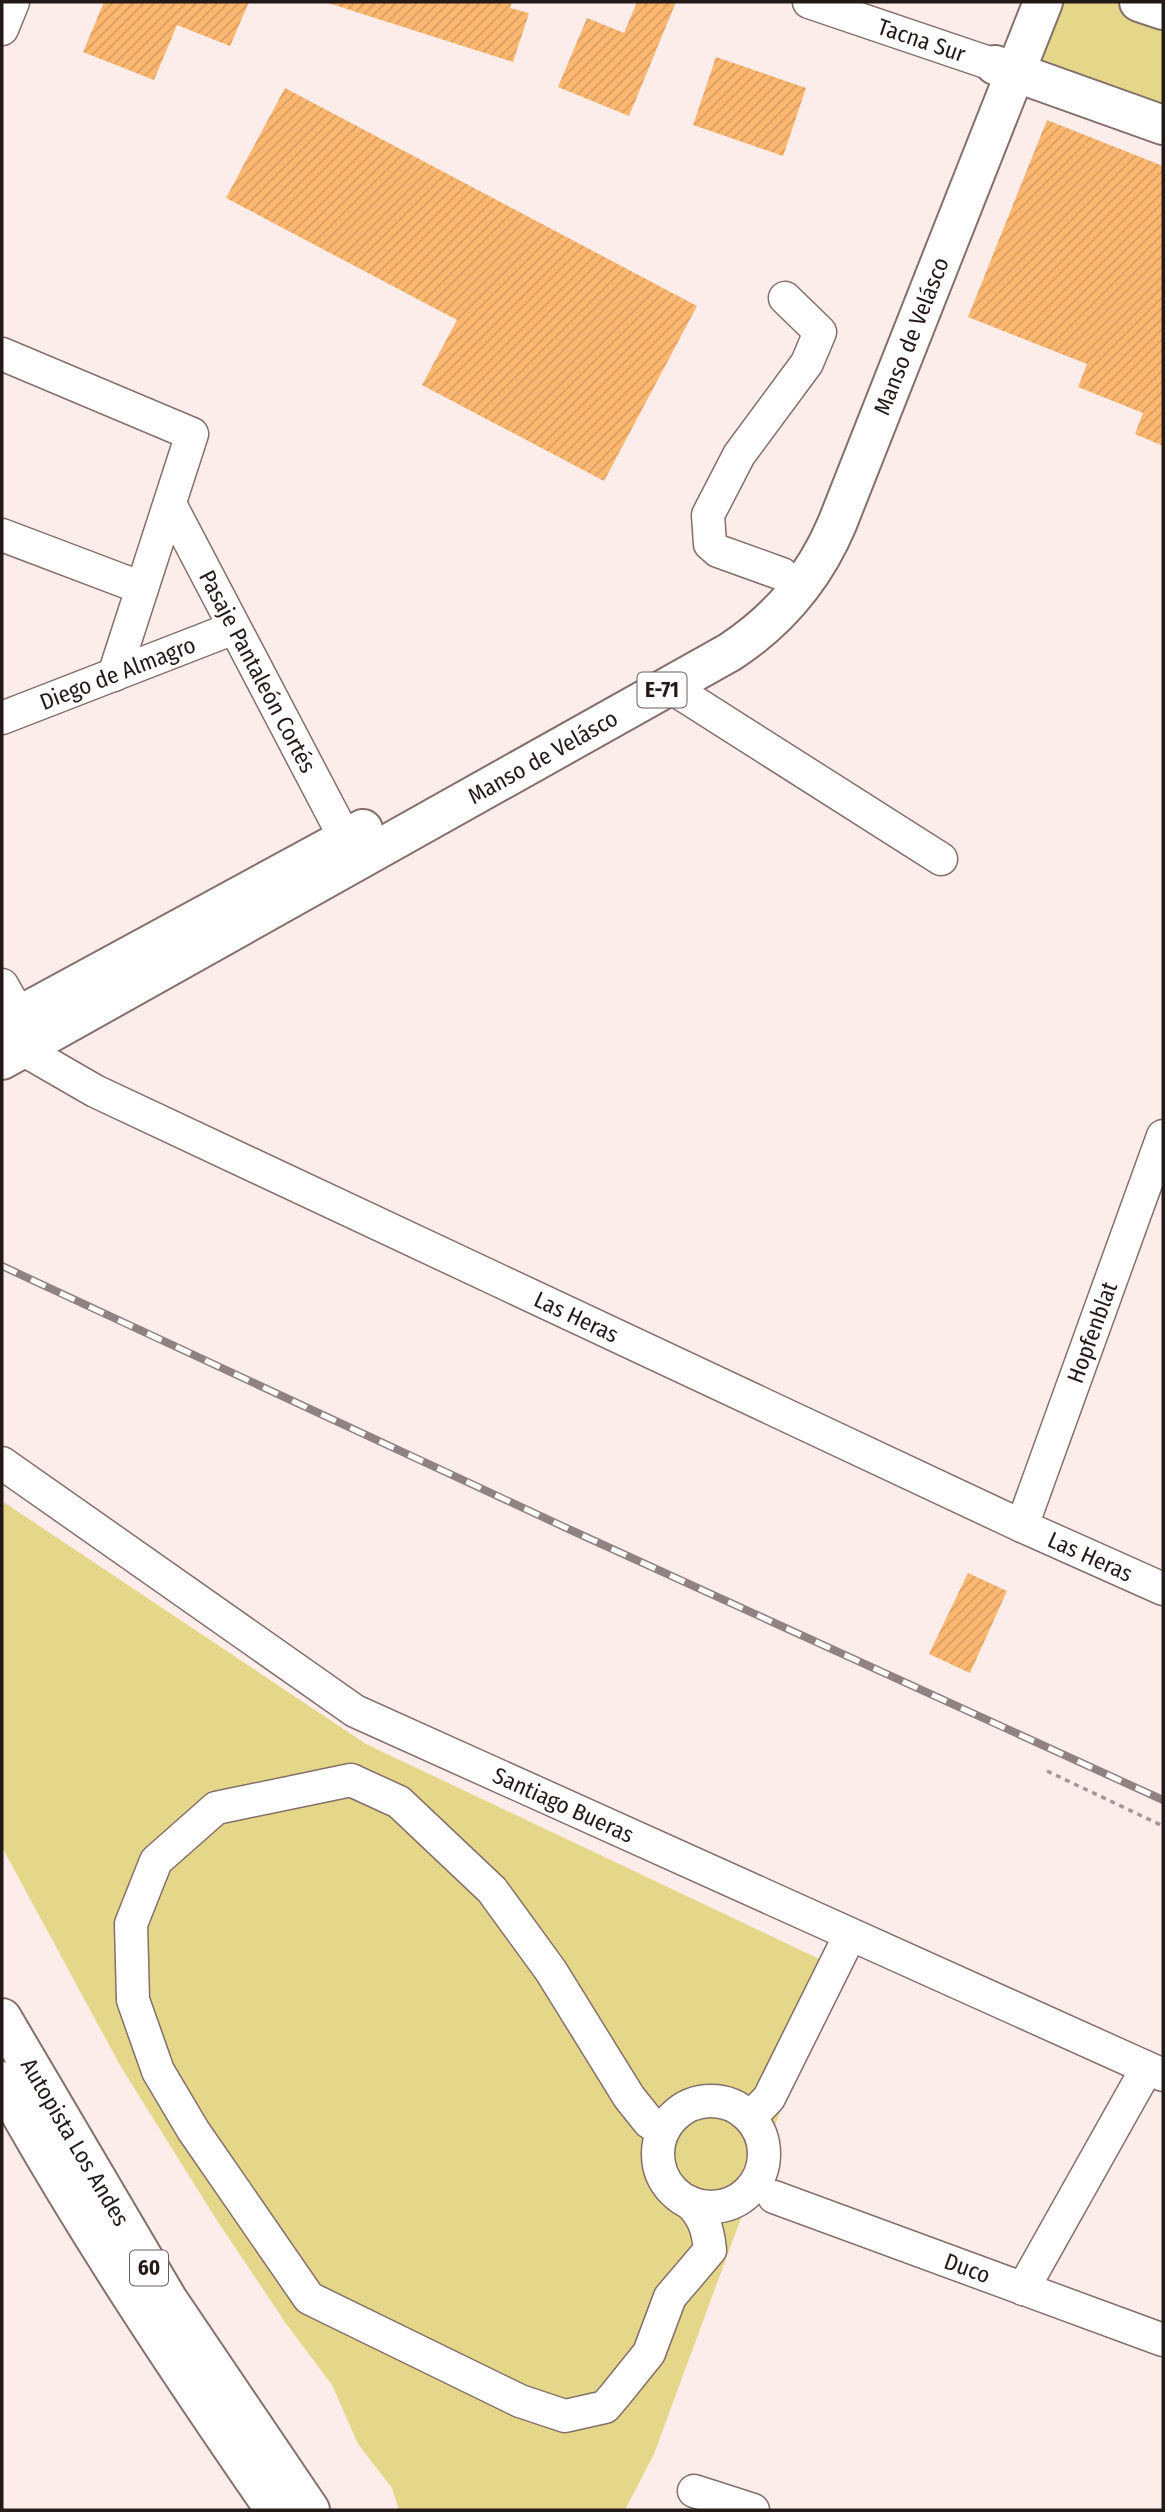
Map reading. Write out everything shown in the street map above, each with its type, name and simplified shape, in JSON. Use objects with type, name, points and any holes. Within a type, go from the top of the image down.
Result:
[{"type":"main road","name":"E-71","points":[[1006,69],[1020,2]]},
{"type":"main road","name":"E-71","points":[[1006,69],[1043,2]]},
{"type":"main road","points":[[1139,2],[1163,10]]},
{"type":"main road","points":[[1006,69],[1163,125]]},
{"type":"main road","name":"Manso de Velásco","points":[[8,1027],[705,641],[747,612],[782,575],[807,535],[906,275],[1006,69]]},
{"type":"main road","name":"Manso de Velásco","points":[[8,1027],[669,686],[752,638],[789,604],[817,566],[837,524],[914,324],[1006,69]]},
{"type":"main road","name":"Autopista Los Andes","points":[[2,2018],[168,2300],[310,2510]]},
{"type":"main road","name":"Autopista Los Andes","points":[[2,2081],[121,2279],[275,2510]]},
{"type":"street","points":[[2,29],[13,2]]},
{"type":"street","name":"Tacna Sur","points":[[809,2],[1006,69]]},
{"type":"street","points":[[782,575],[718,551],[710,544],[708,515],[739,455],[807,363],[820,332],[785,298]]},
{"type":"street","points":[[2,354],[192,434],[114,675]]},
{"type":"street","name":"Pasaje Pantaleón Cortés","points":[[170,504],[345,838]]},
{"type":"street","points":[[2,535],[142,588]]},
{"type":"street","name":"Diego de Almagro","points":[[2,718],[234,628]]},
{"type":"street","points":[[669,686],[941,859]]},
{"type":"street","name":"Las Heras","points":[[8,1027],[95,1091],[1022,1526],[1163,1589]]},
{"type":"street","name":"Hopfenblat","points":[[1022,1526],[1163,1136]]},
{"type":"street","name":"Santiago Bueras","points":[[2,1463],[355,1711],[1155,2072]]},
{"type":"street","points":[[663,2131],[649,2122],[629,2097],[551,1971],[492,1890],[399,1802],[351,1780],[216,1808],[156,1861],[131,1924],[133,2000],[158,2071],[193,2130],[309,2298],[520,2401],[565,2416],[605,2407],[649,2353],[670,2297],[759,2196]]},
{"type":"street","points":[[750,2118],[769,2098],[850,1935]]},
{"type":"street","points":[[1023,2289],[1155,2072]]},
{"type":"street","points":[[710,2250],[706,2224],[699,2211],[676,2193],[665,2180],[659,2164],[658,2147],[663,2131],[671,2119],[682,2109],[695,2103],[710,2101],[731,2105],[750,2118],[760,2136],[764,2157],[755,2184],[759,2196]]},
{"type":"street","points":[[689,2202],[718,2206],[759,2196]]},
{"type":"street","name":"Duco","points":[[759,2196],[1163,2340]]},
{"type":"street","points":[[694,2491],[753,2510]]},
{"type":"path","points":[[1047,1771],[1163,1825]]},
{"type":"shaded area","points":[[1059,2],[1122,2],[1163,16],[1163,117],[1030,70]]},
{"type":"shaded area","points":[[2,1501],[366,1744],[834,1966],[654,2454],[625,2510],[399,2510],[392,2488],[358,2444],[332,2385],[287,2325],[216,2219],[121,2067],[2,1847]]},
{"type":"building","points":[[104,2],[249,2],[230,46],[177,25],[154,80],[83,52]]},
{"type":"building","points":[[325,2],[512,2],[510,8],[529,13],[513,62]]},
{"type":"building","points":[[637,2],[676,2],[629,116],[558,87],[587,18],[624,33]]},
{"type":"building","points":[[716,57],[806,88],[783,156],[693,125]]},
{"type":"building","points":[[285,88],[697,306],[604,481],[422,385],[457,320],[226,198]]},
{"type":"building","points":[[1047,120],[1163,166],[1163,446],[1135,434],[1143,413],[1078,387],[1087,364],[968,317]]},
{"type":"building","points":[[968,1573],[1007,1591],[970,1673],[929,1654]]},
{"type":"railway","points":[[2,1266],[575,1532],[1163,1800]]}]
